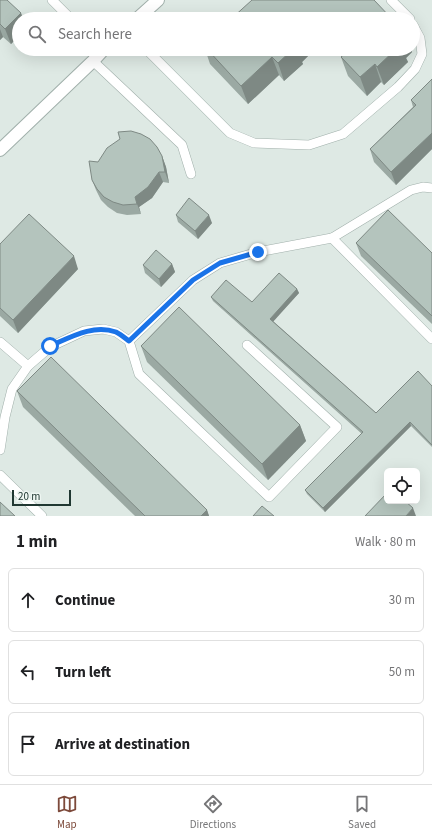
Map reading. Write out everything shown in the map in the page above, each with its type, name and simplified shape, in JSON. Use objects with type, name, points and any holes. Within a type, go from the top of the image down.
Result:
[{"type":"street","points":[[145,12],[158,0]]},
{"type":"street","points":[[0,150],[97,56]]},
{"type":"lane","points":[[391,0],[403,12]]},
{"type":"lane","points":[[58,2],[66,12]]},
{"type":"lane","points":[[153,56],[230,133],[254,143],[309,145],[343,134],[398,87],[415,69],[422,54],[420,38]]},
{"type":"lane","points":[[93,61],[182,145],[191,174]]},
{"type":"lane","points":[[129,341],[193,280],[220,263],[258,252],[332,238],[411,190],[423,187],[432,188]]},
{"type":"lane","points":[[332,238],[432,339]]},
{"type":"lane","points":[[0,450],[5,417],[12,389],[28,366],[50,346],[84,331],[103,329],[116,332],[129,341],[138,374],[269,497],[337,427],[247,345]]},
{"type":"lane","points":[[0,342],[28,366]]},
{"type":"lane","points":[[0,475],[42,516]]},
{"type":"building","points":[[0,0],[7,0],[20,12],[12,12],[12,22],[5,29],[0,24]]},
{"type":"building","points":[[252,0],[374,0],[385,12],[239,12]]},
{"type":"building","points":[[213,56],[286,56],[278,63],[272,57],[241,86]]},
{"type":"building","points":[[389,56],[377,67],[375,64],[360,77],[341,57]]},
{"type":"building","points":[[432,79],[432,133],[391,172],[370,149],[416,105],[411,100]]},
{"type":"building","points":[[131,131],[150,139],[157,147],[162,156],[165,172],[159,172],[148,187],[135,197],[137,204],[123,205],[104,197],[97,189],[92,180],[89,161],[98,162],[107,148],[120,139],[118,132]]},
{"type":"building","points":[[189,198],[209,215],[195,231],[176,215]]},
{"type":"building","points":[[388,210],[432,253],[432,316],[356,243]]},
{"type":"building","points":[[29,214],[74,256],[13,320],[0,308],[0,244]]},
{"type":"building","points":[[156,250],[172,264],[159,279],[143,265]]},
{"type":"building","points":[[279,273],[297,289],[270,319],[376,413],[418,371],[432,386],[432,445],[410,422],[323,508],[305,490],[363,432],[211,297],[226,280],[252,302]]},
{"type":"building","points":[[179,307],[300,425],[262,464],[141,346]]},
{"type":"building","points":[[51,357],[207,510],[201,516],[145,516],[17,391]]},
{"type":"building","points":[[384,496],[384,504],[408,504],[413,508],[406,516],[365,516]]},
{"type":"building","points":[[0,502],[15,516],[0,516]]},
{"type":"building","points":[[262,506],[274,516],[253,516]]},
{"type":"route","points":[[50,346],[84,331],[103,329],[116,332],[129,341],[193,280],[220,263],[258,252]]}]
